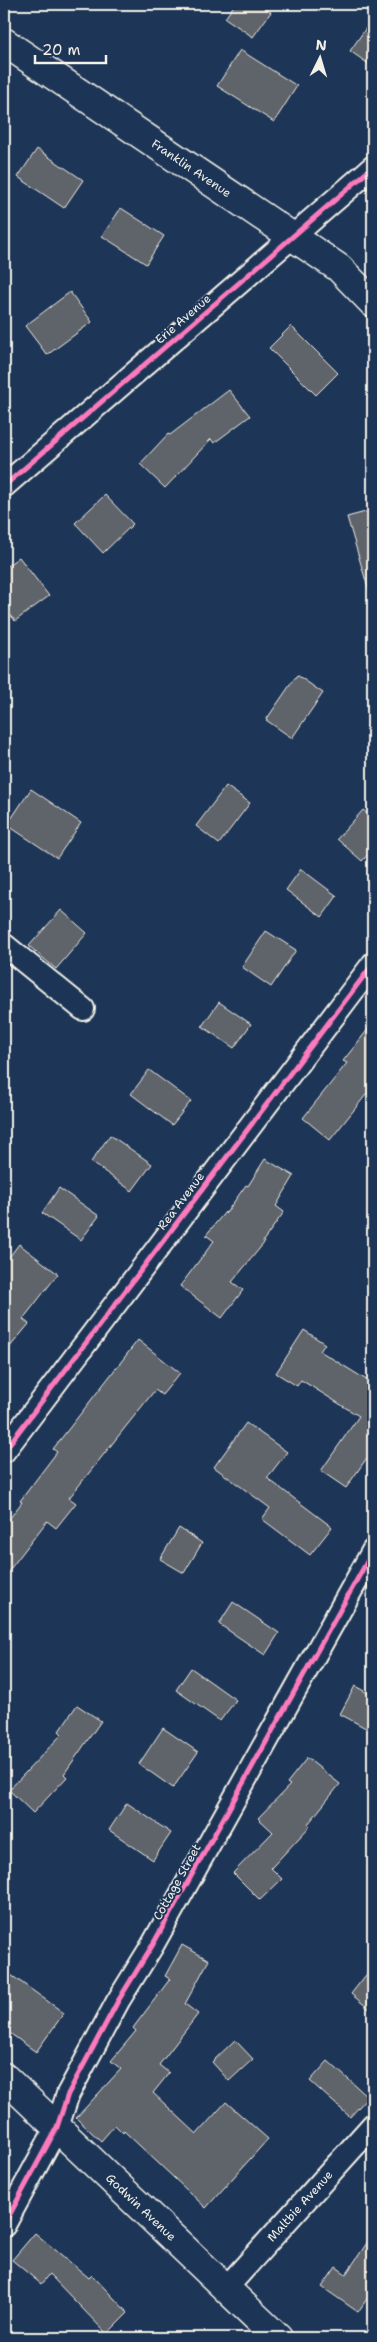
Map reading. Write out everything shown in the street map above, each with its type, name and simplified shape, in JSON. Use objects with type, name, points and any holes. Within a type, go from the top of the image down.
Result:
[{"type":"street","name":"Franklin Avenue","points":[[4,42],[339,268],[373,304]]},
{"type":"street","name":"Erie Avenue","points":[[4,486],[373,167]]},
{"type":"street","points":[[4,945],[83,1009]]},
{"type":"street","name":"Rea Avenue","points":[[4,1451],[373,964]]},
{"type":"street","name":"Cottage Street","points":[[4,2225],[56,2127],[68,2094],[118,2001],[152,1946],[373,1551]]},
{"type":"street","name":"Godwin Avenue","points":[[4,2077],[227,2287],[278,2338]]},
{"type":"street","name":"Maltbie Avenue","points":[[227,2287],[373,2125]]},
{"type":"building","points":[[235,4],[258,4],[271,12],[253,37],[225,18]]},
{"type":"building","points":[[373,18],[373,67],[350,51]]},
{"type":"building","points":[[240,50],[297,86],[274,122],[217,86]]},
{"type":"building","points":[[37,149],[83,180],[64,208],[18,177]]},
{"type":"building","points":[[121,208],[164,236],[146,264],[102,236]]},
{"type":"building","points":[[70,292],[92,322],[47,355],[25,326]]},
{"type":"building","points":[[291,326],[338,373],[316,395],[269,348]]},
{"type":"building","points":[[229,390],[250,416],[214,443],[211,439],[165,488],[140,464],[168,434],[170,435]]},
{"type":"building","points":[[105,495],[133,524],[103,553],[75,523]]},
{"type":"building","points":[[373,510],[373,588],[368,588],[347,517]]},
{"type":"building","points":[[19,557],[49,596],[15,621],[4,606],[4,568]]},
{"type":"building","points":[[297,675],[323,693],[292,738],[266,720]]},
{"type":"building","points":[[226,786],[250,803],[219,844],[196,826]]},
{"type":"building","points":[[31,789],[81,823],[57,858],[7,825]]},
{"type":"building","points":[[363,810],[373,818],[373,849],[362,861],[337,839]]},
{"type":"building","points":[[301,869],[337,896],[322,917],[286,890]]},
{"type":"building","points":[[61,910],[87,933],[56,969],[29,946]]},
{"type":"building","points":[[266,931],[296,950],[271,987],[242,967]]},
{"type":"building","points":[[219,1002],[251,1024],[234,1048],[202,1026]]},
{"type":"building","points":[[373,1023],[373,1086],[330,1140],[303,1118],[347,1063],[343,1061]]},
{"type":"building","points":[[149,1070],[191,1101],[172,1125],[131,1094]]},
{"type":"building","points":[[110,1135],[152,1164],[132,1191],[91,1162]]},
{"type":"building","points":[[265,1159],[294,1176],[276,1206],[284,1212],[263,1241],[264,1243],[232,1282],[243,1290],[222,1318],[180,1286],[214,1241],[206,1235],[226,1213],[246,1185],[248,1186]]},
{"type":"building","points":[[59,1188],[99,1216],[81,1240],[42,1213]]},
{"type":"building","points":[[19,1244],[58,1274],[23,1319],[29,1324],[4,1354],[4,1264]]},
{"type":"building","points":[[304,1330],[325,1344],[320,1351],[373,1384],[373,1449],[346,1488],[321,1471],[359,1416],[301,1380],[297,1386],[276,1373]]},
{"type":"building","points":[[138,1340],[180,1373],[162,1395],[155,1390],[69,1498],[76,1503],[56,1528],[47,1521],[4,1577],[4,1526],[22,1502],[20,1501],[57,1452],[53,1449]]},
{"type":"building","points":[[246,1423],[287,1452],[267,1478],[332,1527],[310,1555],[262,1519],[270,1508],[214,1467]]},
{"type":"building","points":[[179,1528],[202,1543],[184,1573],[160,1559]]},
{"type":"building","points":[[233,1602],[279,1633],[265,1655],[219,1624]]},
{"type":"building","points":[[191,1668],[236,1700],[220,1721],[176,1690]]},
{"type":"building","points":[[355,1686],[373,1696],[373,1732],[340,1714]]},
{"type":"building","points":[[77,1705],[101,1721],[64,1774],[67,1777],[33,1813],[9,1790],[62,1734],[59,1731]]},
{"type":"building","points":[[163,1728],[198,1752],[173,1788],[139,1764]]},
{"type":"building","points":[[307,1758],[340,1784],[308,1824],[310,1826],[271,1868],[282,1879],[260,1900],[233,1873],[273,1832],[258,1818],[290,1785],[287,1783]]},
{"type":"building","points":[[127,1803],[171,1833],[153,1860],[109,1830]]},
{"type":"building","points":[[182,1945],[209,1960],[185,2004],[198,2014],[159,2065],[169,2073],[153,2093],[197,2134],[226,2102],[268,2139],[206,2208],[124,2131],[123,2133],[115,2125],[101,2141],[76,2118],[121,2069],[111,2061],[136,2031],[133,2028],[170,1979],[165,1976]]},
{"type":"building","points":[[373,1966],[373,2012],[351,1994]]},
{"type":"building","points":[[4,1970],[64,2013],[36,2052],[4,2029]]},
{"type":"building","points":[[235,2040],[253,2059],[229,2081],[212,2062]]},
{"type":"building","points":[[328,2061],[368,2097],[350,2117],[310,2081]]},
{"type":"building","points":[[35,2233],[89,2278],[92,2275],[128,2313],[107,2334],[49,2274],[41,2284],[12,2260]]},
{"type":"building","points":[[373,2234],[373,2290],[358,2312],[322,2287],[336,2267],[346,2274]]},
{"type":"cycle path","points":[[4,486],[373,167]]},
{"type":"cycle path","points":[[4,1451],[373,964]]},
{"type":"cycle path","points":[[4,2225],[57,2127],[68,2094],[118,2001],[152,1946],[373,1551]]}]
